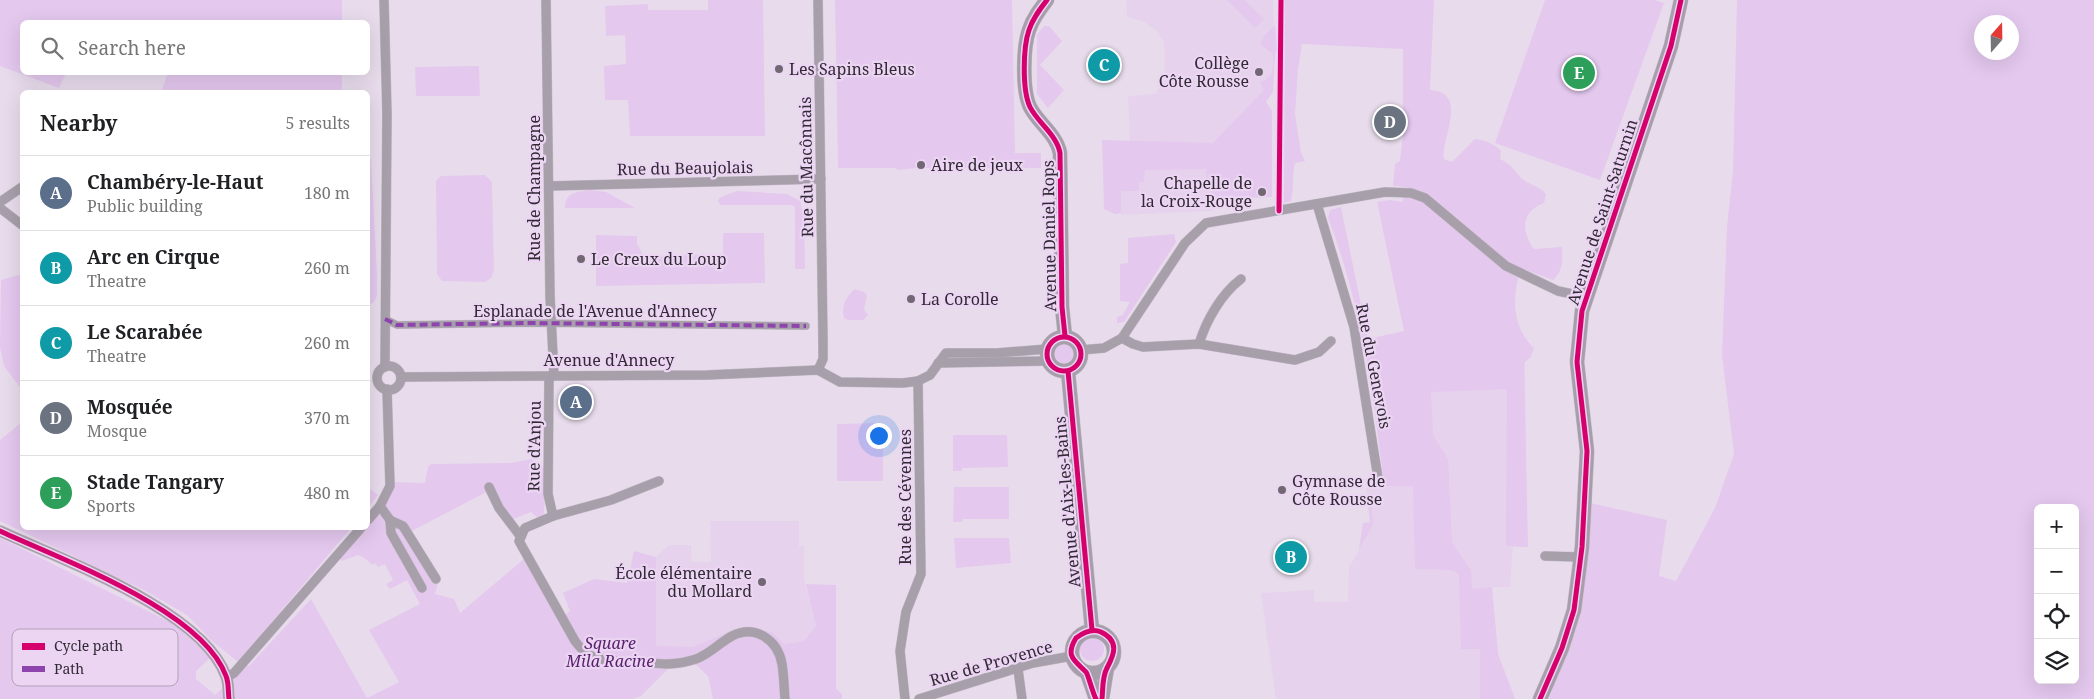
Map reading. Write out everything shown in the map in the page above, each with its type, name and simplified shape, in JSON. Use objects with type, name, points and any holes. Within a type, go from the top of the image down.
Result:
[{"type":"main road","name":"Avenue Daniel Rops","points":[[1048,0],[1037,12],[1029,29],[1026,43],[1027,96],[1037,118],[1054,138],[1060,152],[1062,307],[1065,336]]},
{"type":"main road","name":"Avenue de Saint-Saturnin","points":[[1540,699],[1562,648],[1574,610],[1587,450],[1577,362],[1582,311],[1671,46],[1681,0]]},
{"type":"main road","points":[[1065,336],[1076,341],[1081,350],[1080,361],[1068,371],[1056,369],[1047,355],[1054,340],[1065,336]]},
{"type":"main road","name":"Avenue d'Aix-les-Bains","points":[[1068,371],[1092,630]]},
{"type":"main road","points":[[1096,699],[1087,673],[1075,664],[1072,656],[1073,644],[1076,638],[1092,630],[1102,632],[1112,642],[1114,656],[1107,668],[1102,699]]},
{"type":"main road","points":[[1087,673],[1101,672],[1107,668]]},
{"type":"street","points":[[384,0],[387,114],[385,319],[384,367],[379,372],[377,379],[381,386],[388,389],[397,386],[401,377],[395,368],[384,367]]},
{"type":"street","name":"Rue de Champagne","points":[[546,0],[552,376]]},
{"type":"street","name":"Rue du Macônnais","points":[[818,0],[823,333],[823,358],[818,370]]},
{"type":"street","name":"Rue du Beaujolais","points":[[549,186],[821,179]]},
{"type":"street","points":[[0,202],[20,188]]},
{"type":"street","points":[[1081,350],[1104,348],[1122,338],[1184,243],[1200,226],[1215,220],[1385,192],[1411,193],[1434,205],[1506,266],[1558,291],[1586,298]]},
{"type":"street","name":"Rue du Genevois","points":[[1317,204],[1354,327],[1378,478]]},
{"type":"street","points":[[0,208],[20,223]]},
{"type":"street","points":[[1200,344],[1204,327],[1232,286],[1241,279]]},
{"type":"street","name":"Esplanade de l'Avenue d'Annecy","points":[[385,319],[397,325],[806,326]]},
{"type":"street","points":[[1122,338],[1133,344],[1143,346],[1200,344],[1295,360],[1319,352],[1331,341]]},
{"type":"street","points":[[818,370],[840,382],[851,384],[918,382],[930,374],[938,363],[1047,355]]},
{"type":"street","name":"Avenue d'Annecy","points":[[401,377],[717,374],[818,370]]},
{"type":"street","name":"Rue d'Anjou","points":[[552,376],[548,494],[553,516]]},
{"type":"street","name":"Rue des Cévennes","points":[[906,699],[900,651],[906,612],[920,574],[918,382]]},
{"type":"street","points":[[370,518],[380,506],[390,486],[388,389]]},
{"type":"street","points":[[659,481],[610,500],[553,516],[525,528],[519,541],[575,641],[587,655],[601,661],[672,665],[707,655],[731,637],[742,632],[753,632],[768,637],[776,649],[782,663],[785,699]]},
{"type":"street","points":[[489,488],[499,508],[521,536]]},
{"type":"street","points":[[380,506],[390,520],[392,533],[422,588]]},
{"type":"street","points":[[390,520],[403,526],[436,579]]},
{"type":"street","points":[[226,677],[234,673],[359,530]]},
{"type":"street","points":[[0,531],[140,596],[179,620],[211,651],[226,677],[229,699]]},
{"type":"street","points":[[1545,556],[1579,558]]},
{"type":"street","name":"Rue de Provence","points":[[919,699],[1018,669],[1033,662],[1072,656]]},
{"type":"street","points":[[1018,669],[1022,699]]},
{"type":"shaded area","points":[[1126,0],[1273,0],[1275,53],[1273,92],[1266,102],[1272,111],[1211,179],[1212,211],[1121,215],[1121,191],[1130,141],[1128,96],[1155,94],[1165,80],[1164,42],[1157,31],[1144,22],[1127,17]]},
{"type":"shaded area","points":[[1505,360],[1525,362],[1527,547],[1513,546],[1510,587],[1492,587],[1498,654],[1515,699],[1276,699],[1261,593],[1314,590],[1314,602],[1348,602],[1349,567],[1359,550],[1363,523],[1370,522],[1365,479],[1385,477],[1386,486],[1413,485],[1416,569],[1451,570],[1459,574],[1471,570],[1468,565],[1432,563],[1411,362]]},
{"type":"shaded area","name":"École élémentaire du Mollard","points":[[710,521],[799,521],[799,546],[804,546],[804,579],[816,626],[804,641],[784,644],[728,632],[692,647],[656,647],[656,557],[669,545],[691,545],[692,562],[711,562]]},
{"type":"green space","points":[[0,0],[342,0],[342,20],[20,20],[20,73],[0,66]]},
{"type":"green space","points":[[708,0],[763,0],[765,136],[630,136],[628,100],[605,100],[604,66],[626,64],[625,35],[606,36],[605,6],[648,4],[648,10],[708,10]]},
{"type":"green space","points":[[835,0],[1012,0],[1015,153],[1041,153],[1041,168],[916,168],[897,170],[896,168],[838,168]]},
{"type":"green space","points":[[1227,0],[1244,0],[1264,19],[1255,28]]},
{"type":"green space","points":[[1285,0],[1434,0],[1430,90],[1442,93],[1449,99],[1451,108],[1444,159],[1452,162],[1475,139],[1486,141],[1501,151],[1500,159],[1509,164],[1528,183],[1541,189],[1546,194],[1544,203],[1531,211],[1527,217],[1525,229],[1534,249],[1562,247],[1561,269],[1553,280],[1521,268],[1515,300],[1517,320],[1526,339],[1534,348],[1531,357],[1524,363],[1528,547],[1506,546],[1507,389],[1431,392],[1433,435],[1448,459],[1452,543],[1471,570],[1472,589],[1492,587],[1498,654],[1515,699],[1480,699],[1480,649],[1461,649],[1459,574],[1451,570],[1415,569],[1413,486],[1386,486],[1385,478],[1383,477],[1370,378],[1357,313],[1349,281],[1328,218],[1330,210],[1341,207],[1368,339],[1404,331],[1377,202],[1390,200],[1402,202],[1408,189],[1406,187],[1393,186],[1395,164],[1400,161],[1403,134],[1403,49],[1302,44],[1295,114],[1301,152],[1305,161],[1295,163],[1291,201],[1284,203]]},
{"type":"green space","points":[[1545,0],[1655,0],[1664,3],[1600,180],[1495,143]]},
{"type":"green space","points":[[1737,0],[2094,0],[2094,699],[1549,699],[1582,604],[1590,503],[1667,520],[1659,576],[1676,581],[1715,508],[1734,454],[1722,355],[1727,226],[1733,171]]},
{"type":"green space","points":[[1275,25],[1277,51],[1275,53],[1273,92],[1266,102],[1272,111],[1272,197],[1212,199],[1211,179],[1206,179],[1206,169],[1145,170],[1144,182],[1139,182],[1139,191],[1121,191],[1121,213],[1115,214],[1104,209],[1102,140],[1213,143],[1264,90],[1260,82],[1271,75],[1273,54],[1260,44],[1265,35]]},
{"type":"green space","points":[[1044,26],[1049,26],[1062,41],[1040,65],[1064,90],[1048,108],[1037,94],[1037,35]]},
{"type":"green space","points":[[479,66],[480,96],[416,96],[415,67]]},
{"type":"green space","points":[[24,75],[65,75],[59,88]]},
{"type":"green space","points":[[167,75],[342,75],[342,90],[162,90]]},
{"type":"green space","points":[[370,159],[377,275],[377,296],[370,305]]},
{"type":"green space","points":[[485,175],[492,182],[494,269],[492,277],[485,282],[442,281],[437,274],[436,181],[441,176]]},
{"type":"green space","points":[[590,190],[606,192],[635,208],[565,208],[569,196],[576,192]]},
{"type":"green space","points":[[737,191],[787,194],[800,201],[804,216],[805,269],[795,269],[795,207],[792,205],[721,205],[718,202],[719,198]]},
{"type":"green space","points":[[723,233],[764,233],[765,283],[596,286],[596,235],[637,236],[637,244],[644,256],[723,254]]},
{"type":"green space","points":[[1174,234],[1176,242],[1124,322],[1117,323],[1117,317],[1123,315],[1130,302],[1120,301],[1120,264],[1128,263],[1128,238]]},
{"type":"green space","points":[[20,275],[20,387],[4,366],[0,348],[1,280]]},
{"type":"green space","points":[[855,289],[867,295],[864,309],[868,315],[863,320],[848,320],[844,318],[845,302]]},
{"type":"green space","points":[[1063,340],[1072,344],[1076,353],[1072,362],[1063,366],[1054,362],[1050,353],[1054,344]]},
{"type":"green space","points":[[883,423],[883,481],[837,481],[837,424]]},
{"type":"green space","points":[[20,424],[20,530],[349,530],[238,662],[212,641],[187,615],[144,590],[0,521],[0,440]]},
{"type":"green space","points":[[953,435],[1007,435],[1008,467],[962,468],[962,471],[953,471]]},
{"type":"green space","name":"Square Mila Racine","points":[[531,459],[546,469],[544,514],[538,518],[531,512],[511,520],[494,488],[410,532],[439,579],[435,594],[454,599],[460,613],[525,558],[564,616],[570,611],[563,593],[594,579],[627,583],[634,551],[656,557],[656,646],[692,647],[728,632],[747,629],[772,632],[784,644],[804,641],[816,626],[806,584],[836,585],[836,689],[842,694],[842,699],[713,699],[708,676],[693,662],[669,668],[641,696],[633,699],[232,699],[233,679],[246,666],[249,666],[311,599],[367,698],[399,682],[369,630],[420,604],[407,580],[390,589],[386,584],[393,580],[385,564],[378,567],[375,563],[372,565],[358,555],[342,561],[339,558],[362,530],[370,530],[370,520],[394,482],[425,483],[428,467],[431,464],[511,463]]},
{"type":"green space","points":[[954,487],[1009,487],[1009,519],[963,519],[962,522],[953,522]]},
{"type":"green space","points":[[370,489],[378,495],[370,505]]},
{"type":"green space","points":[[1367,495],[1371,495],[1373,524],[1359,550],[1363,523],[1370,522]]},
{"type":"green space","points":[[0,538],[172,623],[211,657],[196,671],[196,679],[215,695],[226,685],[227,699],[0,699]]},
{"type":"green space","points":[[954,538],[1009,538],[1011,563],[956,568]]},
{"type":"green space","points":[[1092,637],[1097,638],[1103,644],[1103,654],[1097,660],[1092,661],[1087,660],[1081,654],[1080,649],[1081,644],[1087,638]]},
{"type":"marked path","points":[[385,319],[397,325],[526,323],[806,326]]},
{"type":"cycle path","points":[[1047,0],[1039,10],[1029,30],[1024,68],[1027,100],[1030,107],[1055,140],[1060,153],[1062,307],[1065,336]]},
{"type":"cycle path","points":[[1279,211],[1281,0]]},
{"type":"cycle path","points":[[1540,699],[1562,648],[1574,610],[1582,547],[1587,451],[1577,362],[1582,311],[1671,46],[1681,0]]},
{"type":"cycle path","points":[[1064,337],[1071,338],[1076,342],[1080,347],[1081,354],[1080,361],[1076,366],[1071,370],[1064,371],[1057,370],[1052,366],[1048,361],[1047,354],[1048,347],[1052,342],[1057,338],[1064,337]]},
{"type":"cycle path","points":[[1068,371],[1092,630]]},
{"type":"cycle path","points":[[0,531],[92,572],[127,590],[160,609],[189,630],[212,652],[226,676],[229,699]]},
{"type":"cycle path","points":[[1096,699],[1086,672],[1071,654],[1076,638],[1085,632],[1094,630],[1107,636],[1114,648],[1112,658],[1104,675],[1102,699]]},
{"type":"place","name":"Le Scarabée","points":[[1104,65]]},
{"type":"place","name":"Les Sapins Bleus","points":[[779,69]]},
{"type":"place","name":"Collège Côte Rousse","points":[[1259,72]]},
{"type":"place","name":"Stade Tangary","points":[[1579,73]]},
{"type":"place","name":"Mosquée","points":[[1390,122]]},
{"type":"place","name":"Aire de jeux","points":[[921,165]]},
{"type":"place","name":"Chapelle de la Croix-Rouge","points":[[1262,192]]},
{"type":"place","name":"Le Creux du Loup","points":[[581,259]]},
{"type":"place","name":"La Corolle","points":[[911,299]]},
{"type":"place","name":"Chambéry-le-Haut","points":[[576,402]]},
{"type":"place","name":"Gymnase de Côte Rousse","points":[[1282,490]]},
{"type":"place","name":"Arc en Cirque","points":[[1291,557]]},
{"type":"place","name":"École élémentaire du Mollard","points":[[762,582]]}]
